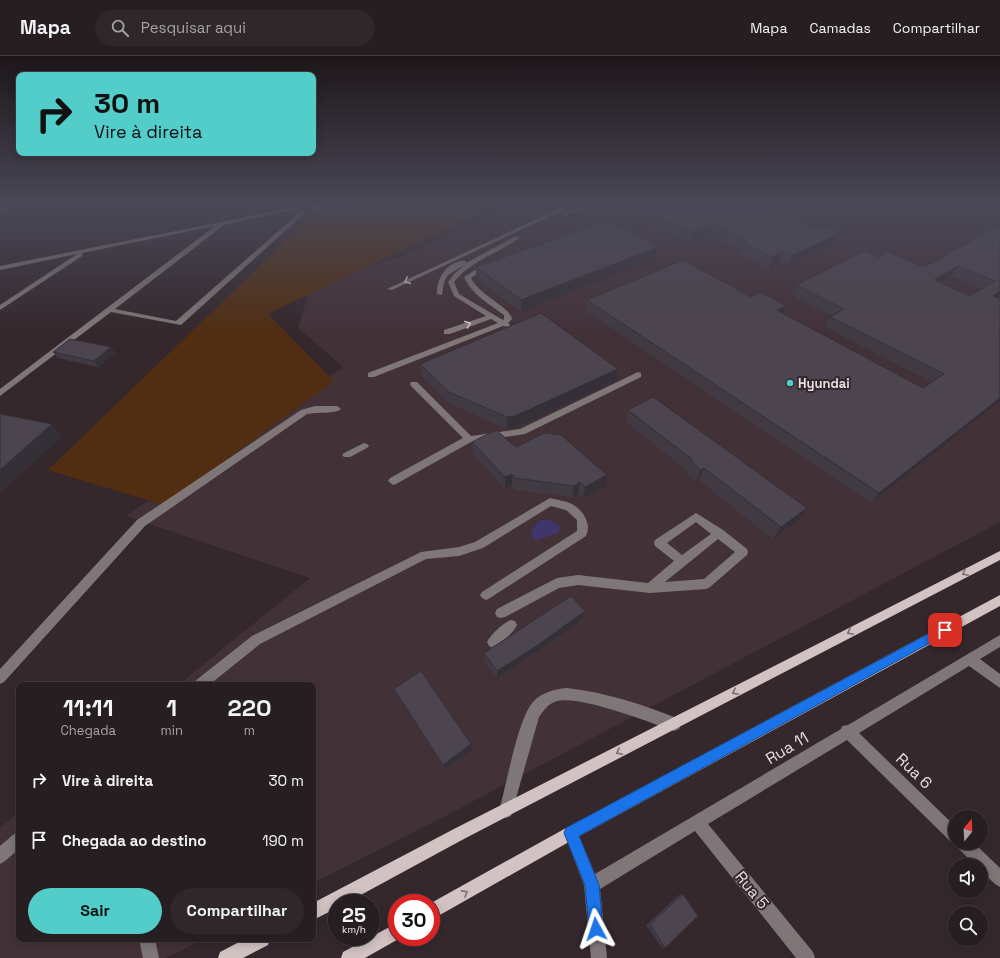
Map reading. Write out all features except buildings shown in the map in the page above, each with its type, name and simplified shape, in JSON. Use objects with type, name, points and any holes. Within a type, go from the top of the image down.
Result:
[{"type":"main road","points":[[316,910],[457,835],[506,811],[1000,554]]},
{"type":"main road","points":[[440,907],[571,833],[1000,600]]},
{"type":"main road","points":[[349,958],[388,936]]},
{"type":"main road","points":[[226,958],[256,942]]},
{"type":"street","points":[[0,268],[100,248]]},
{"type":"street","points":[[0,393],[190,248]]},
{"type":"street","points":[[109,310],[178,323],[262,248]]},
{"type":"street","points":[[390,289],[478,248]]},
{"type":"street","points":[[440,294],[439,284],[444,275],[452,268],[494,248]]},
{"type":"street","points":[[500,248],[472,262],[456,274],[451,282],[456,295],[502,324],[515,329]]},
{"type":"street","points":[[0,308],[85,251]]},
{"type":"street","points":[[371,375],[502,324],[508,319],[507,314],[476,292],[467,277],[481,267],[492,262]]},
{"type":"street","points":[[446,332],[490,316]]},
{"type":"street","points":[[393,481],[469,439],[522,432],[638,375]]},
{"type":"street","points":[[414,384],[469,439]]},
{"type":"street","points":[[0,678],[141,523],[304,412],[315,409],[337,409]]},
{"type":"street","points":[[347,455],[364,446]]},
{"type":"street","points":[[203,682],[256,640],[425,555],[452,554],[479,545],[550,502],[569,507],[582,519],[582,533],[486,595]]},
{"type":"street","points":[[501,614],[557,583],[578,580],[650,588],[706,584],[743,552],[696,517],[659,543],[682,561]]},
{"type":"street","points":[[650,588],[682,561],[719,534]]},
{"type":"street","points":[[493,642],[511,625]]},
{"type":"street","name":"Rua 11","points":[[592,885],[847,731],[1000,641]]},
{"type":"street","points":[[970,659],[1000,682]]},
{"type":"street","points":[[506,811],[530,721],[538,707],[556,695],[574,695],[598,700],[674,724]]},
{"type":"street","name":"Rua 6","points":[[847,731],[948,829]]},
{"type":"street","name":"Rua 5","points":[[697,822],[807,958]]},
{"type":"street","points":[[571,833],[592,885],[599,958]]},
{"type":"street","points":[[0,856],[16,843]]},
{"type":"street","points":[[970,850],[1000,879]]},
{"type":"street","points":[[148,942],[152,958]]},
{"type":"shaded area","points":[[278,248],[407,248],[268,314],[334,381],[164,505],[48,470]]},
{"type":"shaded area","points":[[421,248],[1000,248],[1000,522],[449,814],[316,881],[316,682],[182,682],[310,578],[126,516],[343,367],[298,328],[308,295],[351,271],[401,257]]},
{"type":"shaded area","points":[[541,520],[549,520],[560,527],[558,533],[535,541],[532,537],[532,532],[535,525]]},
{"type":"shaded area","points":[[16,815],[16,942],[198,942],[166,958],[0,958],[0,828]]},
{"type":"place","name":"Hyundai","points":[[790,383]]},
{"type":"route","points":[[596,929],[592,885],[571,833],[945,630]]}]
